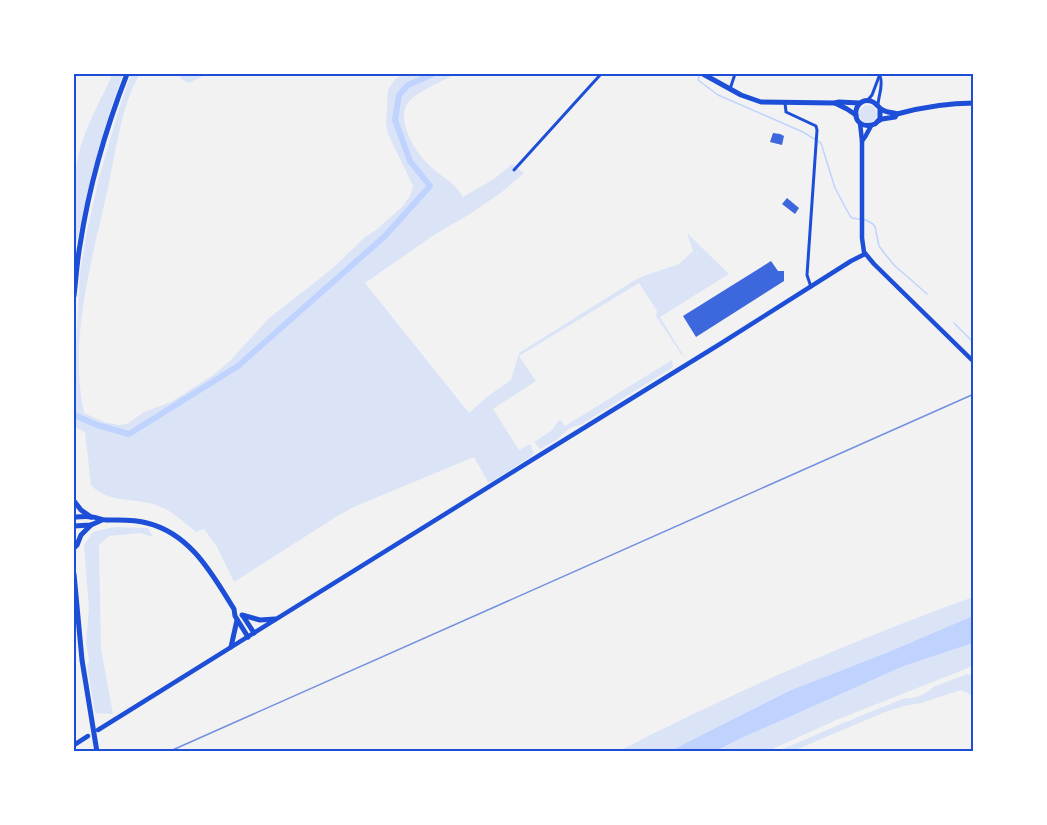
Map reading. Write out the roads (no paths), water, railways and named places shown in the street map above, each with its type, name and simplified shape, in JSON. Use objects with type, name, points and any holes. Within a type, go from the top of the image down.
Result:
[{"type":"main road","points":[[74,296],[80,243],[94,178],[108,126],[127,74]]},
{"type":"main road","points":[[704,74],[754,100],[785,105],[867,101],[873,102],[884,111],[897,114]]},
{"type":"main road","points":[[835,103],[856,115]]},
{"type":"main road","points":[[860,103],[856,109],[856,115],[860,123],[862,141],[861,223],[866,254],[974,362]]},
{"type":"main road","points":[[860,123],[871,126],[882,119],[933,105],[974,103]]},
{"type":"main road","points":[[878,122],[881,115],[879,107]]},
{"type":"main road","points":[[862,141],[871,126]]},
{"type":"main road","points":[[98,730],[851,261],[866,254]]},
{"type":"main road","points":[[74,501],[81,510],[92,517],[102,520],[146,522],[175,534],[195,551],[234,609],[242,615],[254,633]]},
{"type":"main road","points":[[74,517],[92,517]]},
{"type":"main road","points":[[74,548],[78,545],[81,535],[91,525],[102,520]]},
{"type":"main road","points":[[74,526],[91,525]]},
{"type":"main road","points":[[74,574],[79,638],[96,752]]},
{"type":"main road","points":[[234,609],[235,616],[248,637]]},
{"type":"main road","points":[[242,615],[260,620],[275,619]]},
{"type":"main road","points":[[231,647],[237,620]]},
{"type":"main road","points":[[74,745],[88,736]]},
{"type":"street","points":[[514,170],[601,74]]},
{"type":"street","points":[[729,89],[735,74]]},
{"type":"street","points":[[867,101],[880,75]]},
{"type":"street","points":[[879,107],[882,79],[880,75]]},
{"type":"street","points":[[785,105],[786,112],[790,115],[816,126],[807,275],[811,288]]},
{"type":"water","points":[[973,616],[973,643],[904,666],[716,751],[670,751],[791,690]]},
{"type":"waterway","points":[[74,415],[97,425],[129,434],[238,366],[385,236],[430,186],[410,161],[395,120],[399,95],[408,85],[433,74]]},
{"type":"waterway","points":[[700,74],[698,80],[718,95],[803,132],[821,143],[835,188],[850,216],[873,224],[879,246],[885,254],[927,294]]},
{"type":"waterway","points":[[954,323],[974,343]]},
{"type":"railway","points":[[168,752],[974,394]]}]
